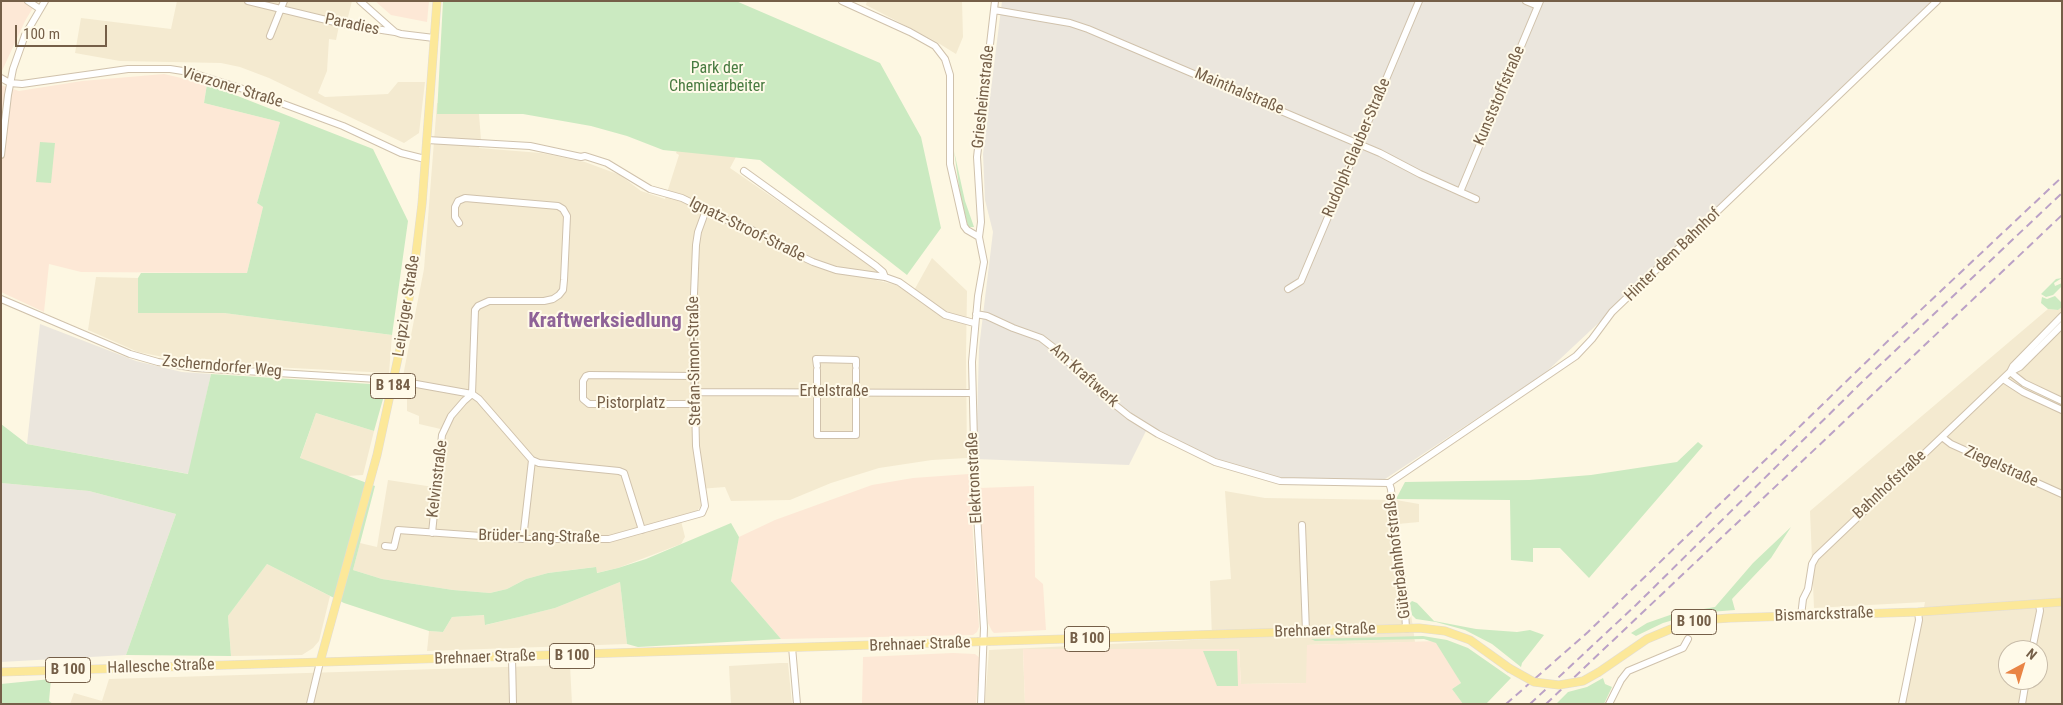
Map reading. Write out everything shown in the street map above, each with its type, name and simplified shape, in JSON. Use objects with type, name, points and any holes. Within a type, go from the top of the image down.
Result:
[{"type":"main road","name":"Leipziger Straße","points":[[320,662],[377,455],[394,380],[414,270],[427,140],[437,1]]},
{"type":"main road","name":"Bismarckstraße","points":[[1509,668],[1527,679],[1550,685],[1582,681],[1647,640],[1687,624],[1720,618],[1918,612],[2062,602]]},
{"type":"main road","name":"Brehnaer Straße","points":[[320,662],[512,658],[792,647],[984,643],[1406,629],[1433,630],[1462,637],[1477,644],[1509,668]]},
{"type":"main road","name":"Hallesche Straße","points":[[1,672],[320,662]]},
{"type":"street","points":[[28,1],[40,9]]},
{"type":"street","points":[[1,155],[13,69],[26,35],[45,1]]},
{"type":"street","name":"Paradies","points":[[248,1],[343,24],[434,38]]},
{"type":"street","points":[[270,36],[284,1]]},
{"type":"street","name":"Paradies","points":[[360,1],[395,32]]},
{"type":"street","points":[[842,1],[929,42],[935,46],[945,59],[951,80],[950,164],[964,226],[967,230],[979,236],[984,262],[976,314]]},
{"type":"street","name":"Griesheimstraße","points":[[979,236],[978,147],[995,1]]},
{"type":"street","name":"Rudolph-Glauber-Straße","points":[[1288,289],[1301,281],[1419,1]]},
{"type":"street","points":[[1526,1],[1539,4]]},
{"type":"street","name":"Hinter dem Bahnhof","points":[[1389,483],[1576,356],[1592,340],[1612,312],[1937,1]]},
{"type":"street","name":"Kunststoffstraße","points":[[1460,192],[1539,4]]},
{"type":"street","name":"Mainthalstraße","points":[[994,10],[1070,23],[1088,28],[1359,144],[1476,198]]},
{"type":"street","name":"Vierzoner Straße","points":[[1,78],[22,84],[89,73],[128,69],[170,69],[189,72],[270,99],[343,126],[401,152],[425,159]]},
{"type":"street","name":"Ignatz-Stroof-Straße","points":[[427,140],[485,144],[488,142],[530,146],[585,156],[615,165],[650,189],[682,198],[731,222],[736,222],[768,238],[771,242],[823,266],[836,270],[885,277],[908,287],[945,315],[974,323]]},
{"type":"street","points":[[744,171],[876,266],[883,272],[885,277]]},
{"type":"street","points":[[459,223],[455,217],[456,207],[458,201],[465,198],[558,206],[567,216],[563,290],[559,295],[544,301],[489,301],[474,310],[472,394]]},
{"type":"street","name":"Stefan-Simon-Straße","points":[[702,513],[705,506],[696,446],[693,318],[696,245],[698,232],[706,210]]},
{"type":"street","name":"Zscherndorfer Weg","points":[[1,299],[130,354],[158,362],[195,368],[394,380]]},
{"type":"street","name":"Am Kraftwerk","points":[[976,314],[987,316],[1041,338],[1104,396],[1129,416],[1158,434],[1215,462],[1280,481],[1389,483]]},
{"type":"street","name":"Elektronstraße","points":[[976,314],[971,393],[984,628],[981,704]]},
{"type":"street","name":"Bahnhofstraße","points":[[2010,372],[2013,366],[2062,316]]},
{"type":"street","name":"Bahnhofstraße","points":[[1802,616],[1803,599],[1808,589],[1812,564],[1816,557],[2010,372],[2020,367],[2062,325]]},
{"type":"street","points":[[816,359],[856,360],[856,392],[856,435],[817,435],[816,359]]},
{"type":"street","points":[[2010,372],[2024,383],[2062,401]]},
{"type":"street","name":"Pistorplatz","points":[[695,376],[589,375],[583,381],[583,399],[589,404],[695,404]]},
{"type":"street","points":[[2003,379],[2023,392],[2062,410]]},
{"type":"street","points":[[394,380],[472,394],[479,399],[532,460],[539,463],[624,473],[642,530]]},
{"type":"street","name":"Ertelstraße","points":[[696,392],[971,393]]},
{"type":"street","name":"Kelvinstraße","points":[[432,533],[442,435],[451,416],[472,394]]},
{"type":"street","name":"Ziegelstraße","points":[[1942,437],[1952,444],[2062,494]]},
{"type":"street","points":[[523,539],[532,460]]},
{"type":"street","name":"Güterbahnhofstraße","points":[[1389,483],[1395,540],[1404,591],[1406,629]]},
{"type":"street","name":"Brüder-Lang-Straße","points":[[385,546],[394,547],[398,530],[523,539],[609,539],[702,513]]},
{"type":"street","points":[[1302,525],[1306,632]]},
{"type":"street","points":[[2034,640],[2040,611],[2039,604]]},
{"type":"street","points":[[1902,704],[1919,620],[1918,612]]},
{"type":"street","points":[[1609,704],[1621,680],[1628,671],[1683,648],[1688,639]]},
{"type":"street","points":[[792,647],[797,704]]},
{"type":"street","points":[[512,658],[513,704]]},
{"type":"street","points":[[310,704],[320,662]]},
{"type":"street","points":[[2022,704],[2024,690]]},
{"type":"shaded area","points":[[1,1],[37,1],[25,21],[1,73]]},
{"type":"shaded area","points":[[177,1],[352,1],[347,21],[339,26],[336,40],[329,39],[327,71],[318,93],[325,97],[388,94],[398,82],[425,82],[419,133],[404,143],[269,78],[240,67],[221,63],[120,61],[75,53],[81,18],[171,29]]},
{"type":"shaded area","points":[[375,1],[429,1],[427,22],[391,15]]},
{"type":"shaded area","points":[[867,1],[962,1],[963,37],[956,54],[866,5]]},
{"type":"shaded area","points":[[1002,1],[1943,1],[1544,374],[1379,483],[1274,478],[1220,462],[1149,425],[1129,465],[976,459],[979,348],[993,232],[985,200],[983,154]]},
{"type":"shaded area","points":[[164,74],[207,84],[204,103],[280,122],[257,203],[263,207],[247,273],[81,272],[49,264],[44,312],[1,292],[1,85],[19,91],[82,81]]},
{"type":"shaded area","points":[[437,103],[470,105],[479,114],[481,140],[479,148],[541,153],[585,162],[620,175],[641,191],[665,199],[679,155],[676,153],[685,128],[738,153],[730,168],[878,270],[876,280],[896,285],[912,294],[932,258],[967,291],[967,458],[932,460],[879,468],[831,483],[790,500],[731,501],[725,487],[699,489],[701,506],[697,511],[680,517],[685,537],[681,544],[618,568],[596,573],[595,567],[548,573],[526,579],[507,589],[490,593],[453,590],[382,579],[353,570],[360,543],[377,547],[388,480],[440,488],[445,430],[419,424],[419,416],[407,411],[407,377],[403,376],[424,269]]},
{"type":"shaded area","points":[[96,277],[138,278],[138,313],[224,313],[392,335],[389,373],[214,364],[138,352],[88,330]]},
{"type":"shaded area","points":[[2062,306],[2062,704],[1905,704],[1925,602],[1814,608],[1810,511],[2048,309],[2058,310]]},
{"type":"shaded area","points":[[40,324],[136,361],[182,372],[211,374],[189,474],[27,444]]},
{"type":"shaded area","points":[[316,413],[374,431],[363,475],[295,473]]},
{"type":"shaded area","points":[[969,474],[979,627],[973,635],[781,639],[731,581],[739,537],[775,520],[872,485],[913,478]]},
{"type":"shaded area","points":[[1,483],[89,491],[176,514],[126,655],[1,662]]},
{"type":"shaded area","points":[[1034,486],[1035,577],[1043,584],[1046,630],[994,633],[988,623],[979,488]]},
{"type":"shaded area","points":[[1225,491],[1265,498],[1396,500],[1419,504],[1419,522],[1398,524],[1415,642],[1307,645],[1307,683],[1241,684],[1239,649],[1023,650],[1025,704],[985,704],[989,650],[1212,639],[1210,581],[1231,579]]},
{"type":"shaded area","points":[[267,564],[330,596],[319,641],[313,648],[302,655],[231,656],[228,616]]},
{"type":"shaded area","points":[[620,582],[627,644],[427,651],[429,631],[443,632],[452,617],[485,615],[486,625],[555,608]]},
{"type":"shaded area","points":[[1437,641],[1461,683],[1452,689],[1463,704],[1025,704],[1023,649],[1239,649],[1241,684],[1306,683],[1307,645]]},
{"type":"shaded area","points":[[953,653],[975,654],[980,658],[976,704],[862,704],[863,657]]},
{"type":"shaded area","points":[[788,663],[792,704],[731,704],[729,666]]},
{"type":"shaded area","points":[[570,665],[572,704],[70,704],[74,693],[102,701],[109,679]]},
{"type":"green space","name":"Park der Chemiearbeiter","points":[[443,1],[736,1],[880,63],[921,137],[941,228],[907,275],[760,160],[663,150],[627,136],[591,126],[523,114],[437,114]]},
{"type":"green space","points":[[207,84],[373,149],[408,221],[392,335],[224,313],[138,313],[138,278],[141,273],[247,273],[263,207],[257,203],[280,122],[204,103]]},
{"type":"green space","points":[[40,142],[55,143],[51,183],[36,182]]},
{"type":"green space","points":[[954,151],[965,201],[974,227],[968,227],[960,193]]},
{"type":"green space","points":[[2062,278],[2054,283],[2055,286],[2062,283],[2062,286],[2053,295],[2046,297],[2041,294],[2056,279]]},
{"type":"green space","points":[[2055,296],[2062,303],[2062,307],[2058,310],[2048,309],[2041,303],[2042,297],[2047,299]]},
{"type":"green space","points":[[211,374],[387,385],[374,431],[316,413],[300,458],[375,486],[353,570],[382,579],[453,590],[490,593],[507,589],[526,579],[548,573],[596,567],[597,573],[618,568],[646,559],[731,523],[739,537],[731,581],[781,639],[638,647],[627,644],[620,582],[555,608],[485,625],[484,615],[452,617],[443,632],[429,631],[344,603],[267,564],[228,616],[231,656],[126,655],[176,514],[89,491],[1,483],[1,424],[27,444],[188,474]]},
{"type":"green space","points":[[1698,442],[1703,446],[1589,578],[1560,548],[1533,548],[1533,562],[1511,560],[1510,500],[1396,499],[1405,482],[1529,480],[1591,475],[1677,462]]},
{"type":"green space","points":[[1791,527],[1771,558],[1732,599],[1735,610],[1697,613],[1663,623],[1636,636],[1631,633],[1647,623],[1670,615],[1715,607],[1753,563]]},
{"type":"green space","points":[[1412,601],[1417,603],[1434,621],[1476,629],[1517,632],[1530,630],[1544,635],[1522,663],[1521,667],[1492,644],[1465,630],[1416,619],[1412,615],[1410,603]]},
{"type":"green space","points":[[1423,636],[1447,640],[1468,648],[1511,678],[1486,704],[1463,704],[1452,689],[1461,683],[1436,643],[1424,639],[1315,641],[1311,639]]},
{"type":"green space","points":[[1203,651],[1237,651],[1238,686],[1217,686]]},
{"type":"green space","points":[[1603,678],[1605,684],[1612,687],[1604,704],[1556,704],[1568,692],[1587,687]]},
{"type":"green space","points":[[51,679],[49,701],[53,704],[1,704],[1,684]]},
{"type":"railway","points":[[1506,704],[1588,632],[1891,338],[2062,177]]},
{"type":"railway","points":[[1530,704],[1636,605],[1861,383],[2062,193]]},
{"type":"railway","points":[[1546,704],[2062,215]]},
{"type":"district","name":"Kraftwerksiedlung","points":[[605,322]]}]
